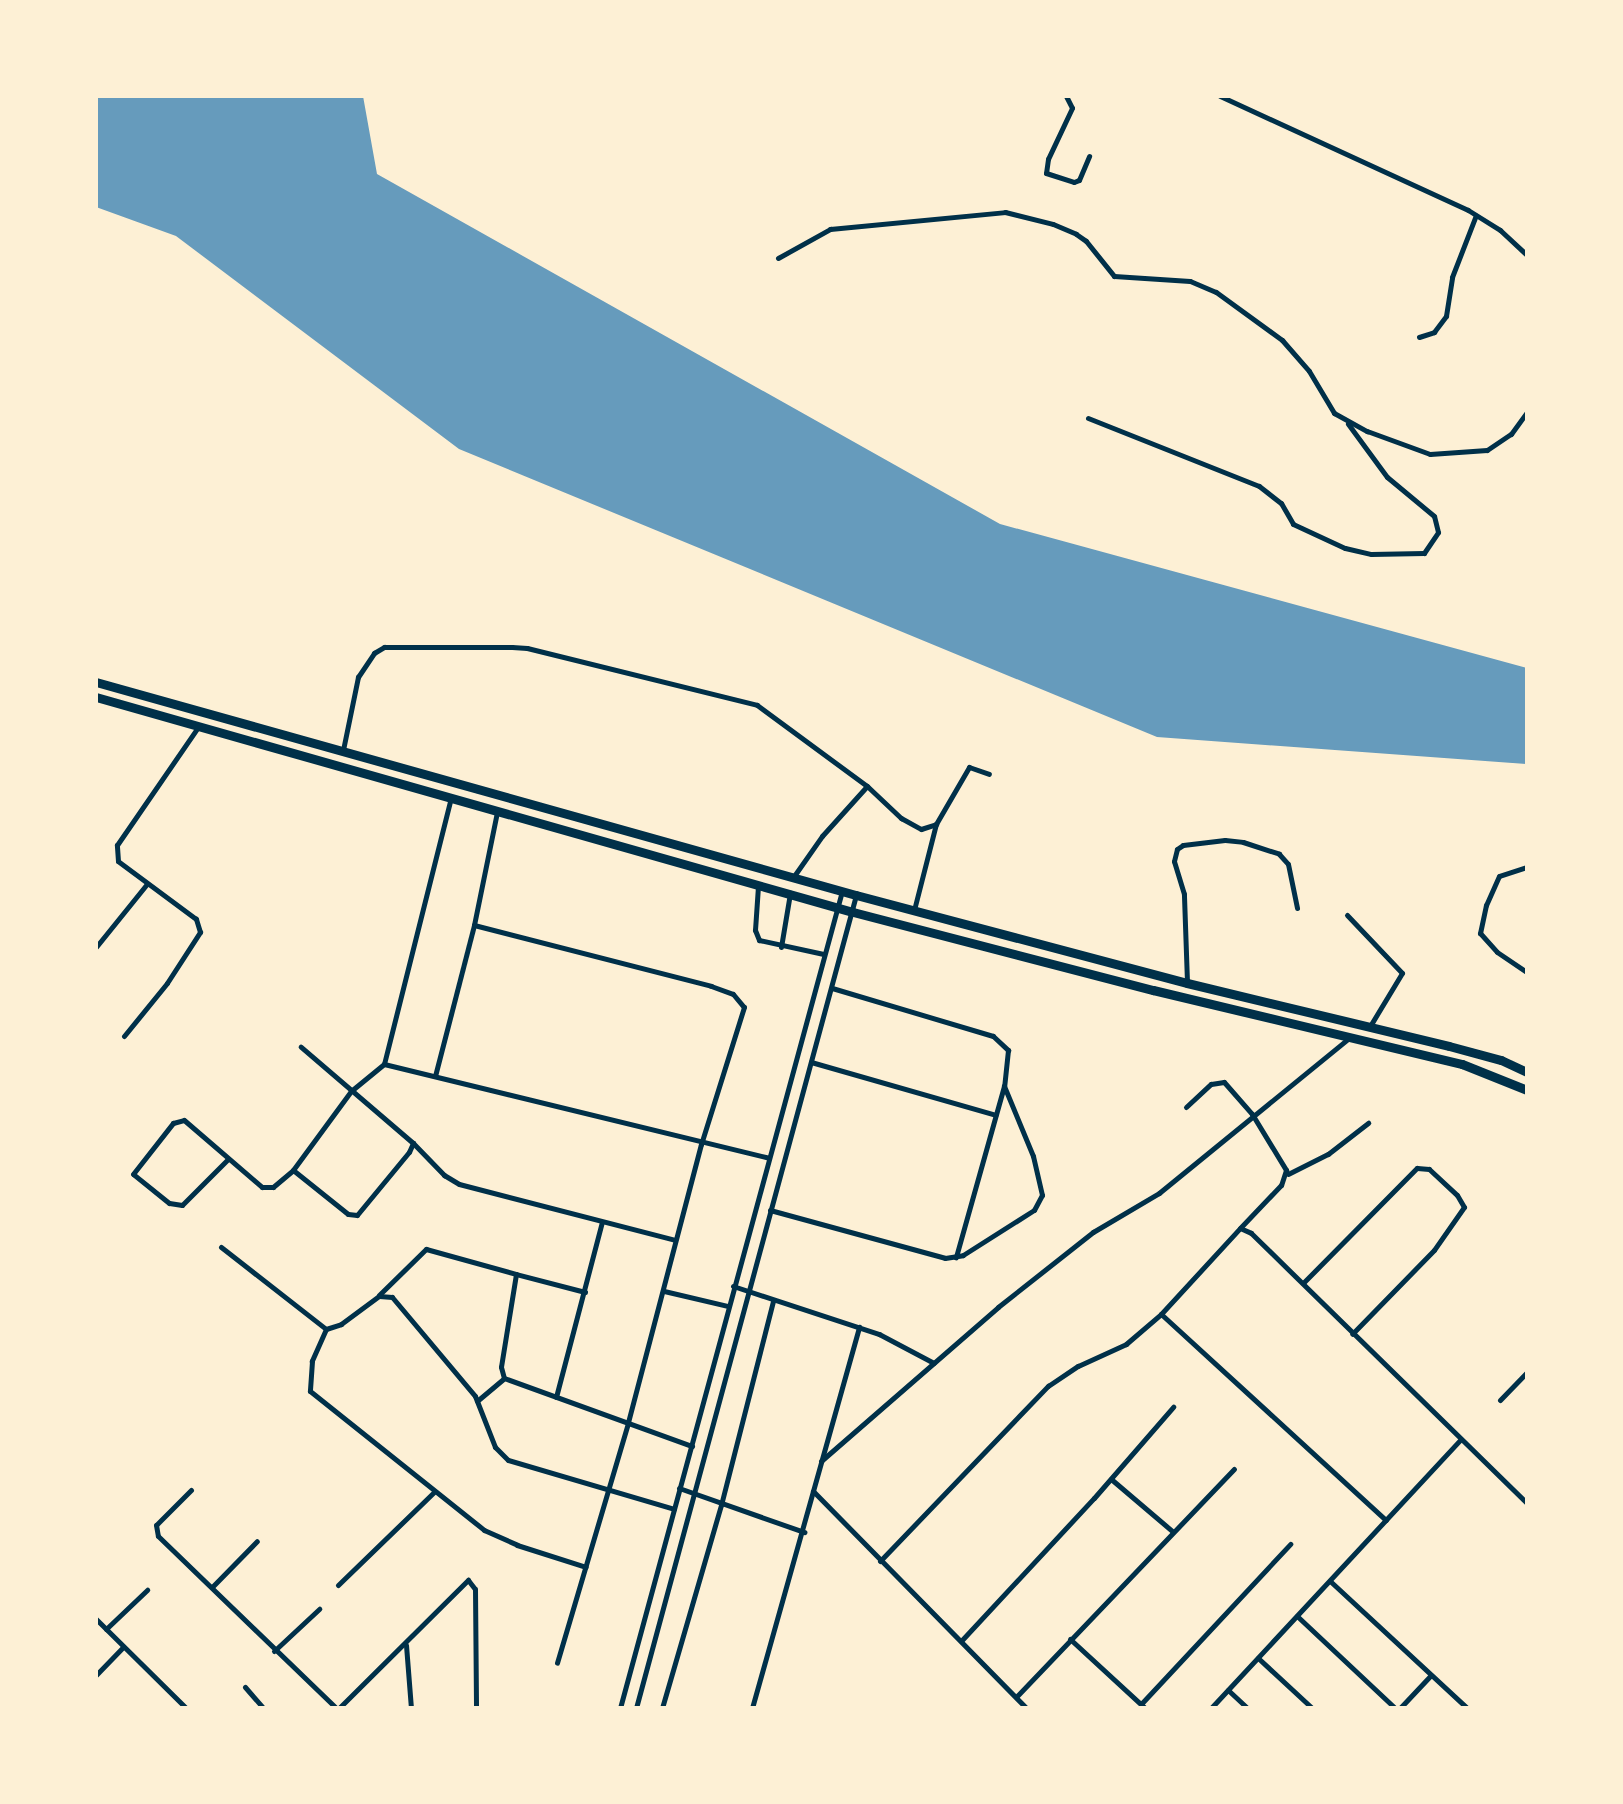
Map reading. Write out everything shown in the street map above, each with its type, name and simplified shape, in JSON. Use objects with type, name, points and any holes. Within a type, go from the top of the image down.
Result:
[{"type":"highway","points":[[96,682],[914,911],[1187,983],[1501,1060],[1527,1072]]},
{"type":"highway","points":[[96,697],[758,882],[853,912],[1462,1064],[1527,1090]]},
{"type":"street","points":[[1066,96],[1072,108],[1048,159],[1046,173],[1074,182],[1079,180],[1089,156]]},
{"type":"street","points":[[1220,96],[1476,215],[1527,255]]},
{"type":"street","points":[[778,258],[815,234],[845,227],[1005,212],[1053,224],[1086,241],[1114,276],[1190,281],[1216,292],[1282,340],[1309,371],[1326,405],[1345,420],[1387,477],[1434,516],[1438,532],[1424,553],[1371,554],[1345,548],[1293,524],[1281,503],[1259,486],[1088,418]]},
{"type":"street","points":[[1419,337],[1434,332],[1446,316],[1452,277],[1476,215]]},
{"type":"street","points":[[1345,420],[1430,454],[1487,450],[1511,434],[1527,412]]},
{"type":"street","points":[[343,751],[358,677],[374,653],[384,647],[527,648],[743,699],[775,717],[867,786],[913,826],[921,829],[936,824]]},
{"type":"street","points":[[124,1036],[167,983],[200,932],[196,919],[146,885],[118,861],[117,845],[199,726]]},
{"type":"street","points":[[914,911],[936,824],[969,767],[989,774]]},
{"type":"street","points":[[794,877],[822,836],[867,786]]},
{"type":"street","points":[[228,1159],[182,1205],[169,1203],[133,1174],[144,1156],[178,1120],[190,1122],[228,1159],[269,1189],[293,1170],[351,1091],[384,1064],[451,797]]},
{"type":"street","points":[[435,1076],[474,925],[498,811]]},
{"type":"street","points":[[1187,983],[1184,894],[1174,861],[1177,849],[1183,845],[1225,840],[1243,842],[1279,854],[1288,864],[1297,908]]},
{"type":"street","points":[[1527,867],[1499,876],[1486,905],[1480,933],[1497,952],[1527,972]]},
{"type":"street","points":[[758,882],[755,936],[764,943],[824,954]]},
{"type":"street","points":[[96,947],[146,885]]},
{"type":"street","points":[[620,1708],[842,891]]},
{"type":"street","points":[[781,947],[791,892]]},
{"type":"street","points":[[636,1708],[856,895]]},
{"type":"street","points":[[1347,915],[1401,968],[1402,973],[1370,1026]]},
{"type":"street","points":[[474,925],[711,986],[741,1000],[744,1014],[701,1144],[628,1423],[557,1663]]},
{"type":"street","points":[[832,988],[993,1036],[1008,1050],[1004,1086],[956,1257]]},
{"type":"street","points":[[821,1461],[1071,1249],[1159,1193],[1252,1114],[1351,1037]]},
{"type":"street","points":[[301,1047],[413,1143],[444,1175],[459,1184],[675,1240]]},
{"type":"street","points":[[811,1062],[996,1115]]},
{"type":"street","points":[[384,1064],[701,1144],[769,1158]]},
{"type":"street","points":[[1186,1107],[1217,1081],[1230,1088],[1252,1114],[1288,1174]]},
{"type":"street","points":[[770,1210],[956,1257],[1034,1210],[1042,1195],[1033,1156],[1004,1086]]},
{"type":"street","points":[[880,1561],[1048,1386],[1078,1366],[1126,1344],[1161,1314],[1288,1174],[1328,1154],[1368,1123]]},
{"type":"street","points":[[293,1170],[348,1214],[357,1215],[413,1143]]},
{"type":"street","points":[[1303,1283],[1417,1168],[1429,1169],[1457,1195],[1464,1207],[1434,1250],[1352,1334]]},
{"type":"street","points":[[556,1397],[602,1222]]},
{"type":"street","points":[[1240,1228],[1251,1233],[1527,1503]]},
{"type":"street","points":[[221,1247],[326,1329]]},
{"type":"street","points":[[585,1292],[426,1249],[379,1296],[341,1324],[326,1329],[312,1361],[310,1391],[434,1492],[499,1538],[586,1567]]},
{"type":"street","points":[[504,1378],[501,1367],[516,1274]]},
{"type":"street","points":[[733,1286],[749,1294],[859,1327],[934,1363]]},
{"type":"street","points":[[664,1291],[728,1306]]},
{"type":"street","points":[[379,1296],[386,1294],[397,1302],[477,1401],[495,1447],[508,1460],[674,1509]]},
{"type":"street","points":[[662,1708],[721,1505],[773,1301]]},
{"type":"street","points":[[1161,1314],[1386,1520]]},
{"type":"street","points":[[752,1708],[804,1532],[859,1327]]},
{"type":"street","points":[[1500,1400],[1527,1372]]},
{"type":"street","points":[[504,1378],[692,1446]]},
{"type":"street","points":[[477,1401],[504,1378]]},
{"type":"street","points":[[961,1641],[1173,1407]]},
{"type":"street","points":[[1211,1708],[1460,1440]]},
{"type":"street","points":[[1017,1696],[1234,1469]]},
{"type":"street","points":[[1111,1479],[1172,1531]]},
{"type":"street","points":[[679,1488],[804,1532]]},
{"type":"street","points":[[191,1490],[154,1528],[158,1536],[274,1651],[338,1708],[468,1580],[473,1584],[476,1708]]},
{"type":"street","points":[[813,1491],[1026,1708]]},
{"type":"street","points":[[338,1585],[434,1492]]},
{"type":"street","points":[[212,1587],[257,1541]]},
{"type":"street","points":[[1070,1639],[1143,1706],[1290,1544]]},
{"type":"street","points":[[1330,1581],[1467,1708]]},
{"type":"street","points":[[106,1629],[147,1590]]},
{"type":"street","points":[[274,1651],[319,1609]]},
{"type":"street","points":[[1297,1616],[1398,1708],[1431,1675]]},
{"type":"street","points":[[96,1619],[186,1708]]},
{"type":"street","points":[[406,1644],[411,1708]]},
{"type":"street","points":[[96,1675],[123,1647]]},
{"type":"street","points":[[1258,1658],[1312,1708]]},
{"type":"street","points":[[245,1687],[263,1708]]},
{"type":"street","points":[[1228,1690],[1247,1708]]},
{"type":"water","points":[[96,96],[363,96],[377,174],[1000,524],[1527,668],[1527,764],[1157,737],[459,449],[176,236],[96,207]]}]
